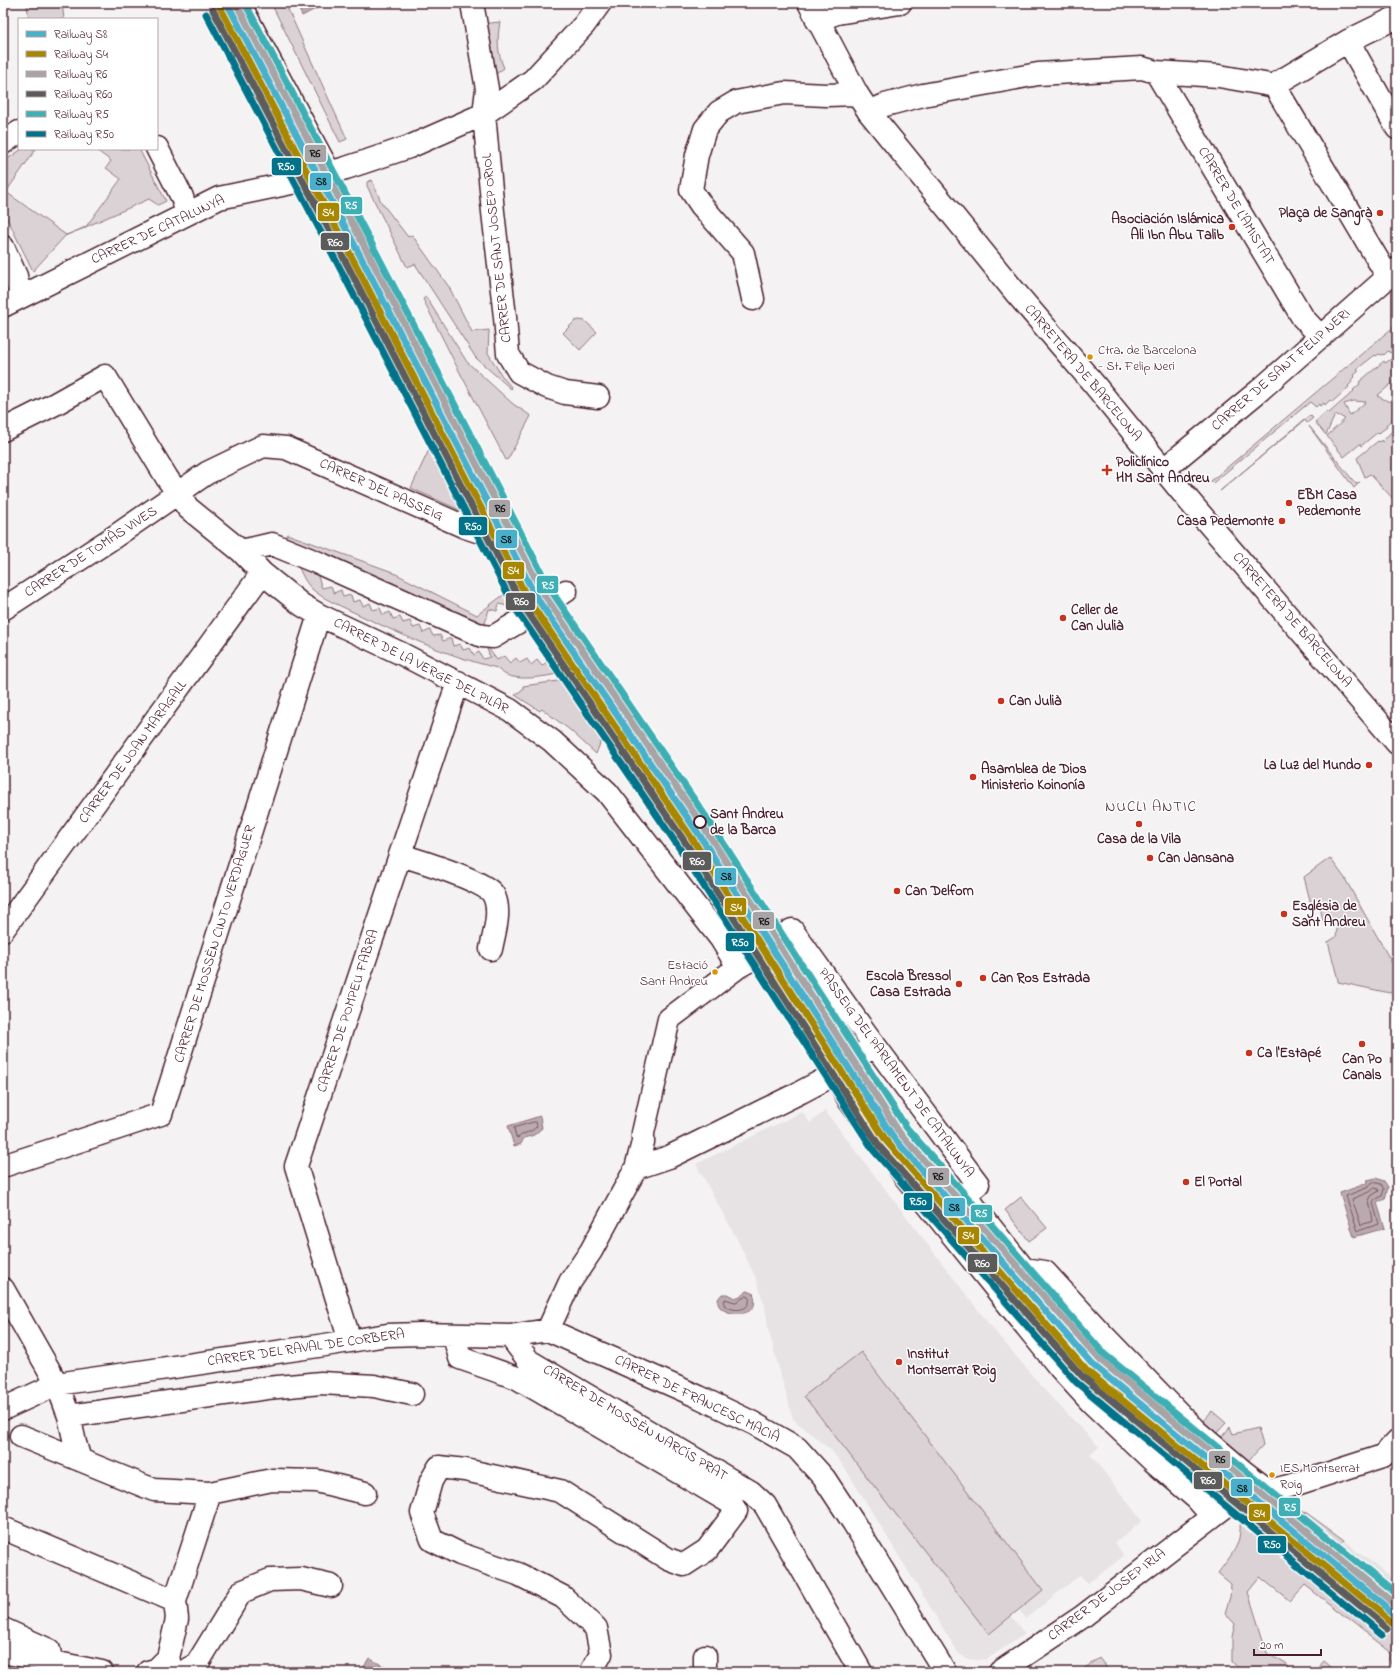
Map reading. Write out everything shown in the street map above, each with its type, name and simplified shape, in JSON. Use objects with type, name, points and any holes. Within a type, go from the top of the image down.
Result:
[{"type":"street","points":[[239,3],[329,172]]},
{"type":"street","name":"CARRER DE SANT JOSEP ORIOL","points":[[472,3],[487,89],[484,114],[508,354],[519,372],[547,387],[565,393],[598,396]]},
{"type":"street","name":"CARRER DE CATALUNYA","points":[[11,302],[219,198],[296,182],[408,147],[484,114],[533,80],[584,25],[600,3]]},
{"type":"street","points":[[813,11],[837,13],[900,3]]},
{"type":"street","name":"CARRETERA DE BARCELONA","points":[[813,11],[857,94],[869,112],[1016,293],[1094,383],[1163,470],[1397,743]]},
{"type":"street","points":[[869,112],[885,105],[923,95],[1038,74],[1142,68],[1156,72],[1219,76],[1274,85],[1348,41],[1397,17]]},
{"type":"street","points":[[1348,41],[1397,128]]},
{"type":"street","name":"CARRER DE L'AMISTAT","points":[[1156,72],[1303,318],[1321,337]]},
{"type":"street","points":[[1274,85],[1392,273]]},
{"type":"street","points":[[753,299],[742,253],[691,190],[697,155],[705,129],[718,112],[736,102],[784,93],[826,96],[857,94]]},
{"type":"street","points":[[3,143],[18,133]]},
{"type":"street","points":[[158,150],[182,197],[187,214]]},
{"type":"street","points":[[3,247],[16,276],[11,302]]},
{"type":"street","name":"CARRER DE SANT FELIP NERI","points":[[1163,470],[1260,390],[1392,273]]},
{"type":"street","name":"CARRER DE LA VERGE DEL PILAR","points":[[3,430],[48,408],[105,376],[167,478],[188,508],[241,551],[262,573],[302,604],[319,615],[402,654],[510,710],[552,742],[607,792],[721,939],[738,967]]},
{"type":"street","name":"CARRER DEL PASSEIG","points":[[178,494],[207,473],[263,446],[286,448],[477,531],[501,519],[545,602]]},
{"type":"street","name":"CARRER DE TOMÀS VIVES","points":[[3,609],[114,538],[178,494]]},
{"type":"street","points":[[241,551],[272,544],[322,564],[482,636],[493,637],[532,614],[545,602],[566,590]]},
{"type":"street","name":"CARRER DE JOAN MARAGALL","points":[[3,930],[262,573]]},
{"type":"street","name":"CARRER DE MOSSÈN CINTO VERDAGUER","points":[[3,1166],[161,1114],[319,615]]},
{"type":"street","name":"CARRER DE POMPEU FABRA","points":[[350,1340],[296,1166],[458,682]]},
{"type":"street","points":[[400,855],[477,882],[493,894],[497,911],[491,949]]},
{"type":"street","name":"PASSEIG DEL PARLAMENT DE CATALUNYA","points":[[766,952],[768,944],[792,930],[874,1045],[978,1184],[965,1195],[1024,1270],[1045,1272],[1100,1332],[1188,1422],[1244,1472],[1269,1491]]},
{"type":"street","points":[[548,1330],[570,1282],[591,1251],[636,1168],[643,1142],[643,1133],[669,1019],[738,967],[766,952],[785,984],[833,1055],[835,1074],[849,1100],[907,1179],[1060,1368],[1092,1403],[1153,1461],[1197,1498],[1212,1516]]},
{"type":"street","points":[[636,1168],[662,1160],[801,1092],[835,1074],[874,1045]]},
{"type":"street","points":[[643,1142],[650,1153],[662,1160]]},
{"type":"street","points":[[3,1289],[57,1384],[69,1416],[80,1460]]},
{"type":"street","name":"CARRER DEL RAVAL DE CORBERA","points":[[3,1409],[57,1384],[325,1346],[350,1340],[402,1334],[510,1336],[548,1330]]},
{"type":"street","name":"CARRER DE FRANCESC MACIÀ","points":[[548,1330],[706,1400],[753,1423],[797,1448],[824,1478],[853,1522],[945,1672]]},
{"type":"street","points":[[454,1336],[460,1358],[517,1378],[732,1503],[736,1511],[707,1550],[684,1565],[668,1559],[560,1491],[465,1470],[439,1467],[431,1481],[422,1513],[432,1540],[460,1554],[518,1574],[563,1597],[596,1628],[601,1654],[590,1672]]},
{"type":"street","name":"CARRER DE MOSSÈN NARCÍS PRAT","points":[[510,1336],[529,1361],[751,1492],[765,1505],[860,1672]]},
{"type":"street","points":[[69,1416],[267,1388],[321,1383],[374,1386],[412,1394]]},
{"type":"street","points":[[1153,1461],[1188,1422]]},
{"type":"street","points":[[21,1436],[154,1490],[210,1493],[272,1480],[317,1481],[366,1493]]},
{"type":"street","name":"CARRER DE JOSEP IRLA","points":[[1000,1672],[1082,1617],[1235,1499],[1293,1485],[1383,1456],[1397,1441]]},
{"type":"street","points":[[210,1493],[175,1600],[177,1619],[168,1658],[172,1671],[184,1672],[197,1664],[242,1592],[270,1580],[301,1579],[331,1586]]},
{"type":"street","points":[[3,1528],[175,1600]]},
{"type":"street","points":[[3,1629],[49,1650],[51,1662]]},
{"type":"street","points":[[3,1652],[102,1672]]},
{"type":"street","points":[[148,1672],[156,1670],[168,1658]]},
{"type":"shaded area","points":[[33,3],[62,3],[64,18],[29,18],[27,6]]},
{"type":"shaded area","points":[[271,3],[285,3],[347,139],[340,142]]},
{"type":"shaded area","points":[[500,22],[498,45],[504,68],[490,79],[481,24]]},
{"type":"shaded area","points":[[21,150],[35,150],[6,192],[66,235],[74,232],[65,236],[33,271],[3,210],[3,162]]},
{"type":"shaded area","points":[[96,150],[140,150],[166,201],[158,205],[149,199],[86,227],[121,179],[106,168],[111,161]]},
{"type":"shaded area","points":[[372,180],[381,202],[408,237],[412,235],[449,287],[472,332],[489,330],[488,353],[502,376],[512,388],[511,389],[476,358],[415,264],[407,267],[367,186],[367,182]]},
{"type":"shaded area","points":[[426,297],[467,362],[513,404],[531,416],[508,459],[506,460],[423,299]]},
{"type":"shaded area","points":[[575,321],[585,321],[597,332],[580,350],[563,333]]},
{"type":"shaded area","points":[[1397,324],[1397,349],[1396,348],[1390,353],[1388,351],[1384,355],[1375,355],[1357,369],[1359,371],[1354,375],[1355,376],[1351,380],[1352,382],[1348,386],[1349,387],[1332,402],[1330,400],[1325,405],[1324,403],[1320,406],[1319,404],[1316,407],[1310,402],[1213,483],[1211,481]]},
{"type":"shaded area","points":[[1396,356],[1397,379],[1377,396],[1390,402],[1397,389],[1397,414],[1392,417],[1393,419],[1386,425],[1387,427],[1379,433],[1378,432],[1361,446],[1360,444],[1344,457],[1327,436],[1345,419],[1335,415],[1326,435],[1315,422],[1327,411],[1329,413],[1354,391],[1353,390],[1360,384],[1359,382],[1384,361],[1385,363]],"holes":[[[1354,401],[1366,402],[1350,415],[1344,404]]]},
{"type":"shaded area","points":[[1310,415],[1313,418],[1307,423],[1305,420],[1220,491]]},
{"type":"shaded area","points":[[441,424],[479,501],[462,511],[411,488]]},
{"type":"shaded area","points":[[1309,426],[1356,484],[1360,482],[1354,488]]},
{"type":"shaded area","points":[[1393,430],[1395,432],[1397,430],[1397,503],[1370,474],[1365,477],[1357,458],[1378,441],[1379,442],[1381,440],[1382,442]]},
{"type":"shaded area","points":[[287,534],[390,571],[477,615],[519,583],[526,595],[519,593],[517,601],[509,599],[507,606],[499,604],[497,611],[489,609],[484,627],[284,541]]},
{"type":"shaded area","points":[[296,559],[315,568],[322,588],[331,586],[334,593],[341,590],[343,597],[351,595],[353,602],[360,600],[363,606],[370,603],[373,610],[380,608],[383,615],[390,612],[393,619],[400,617],[403,623],[410,621],[413,628],[420,626],[423,633],[430,630],[433,636],[440,635],[443,641],[451,638],[453,646],[460,644],[463,650],[470,648],[474,655],[479,652],[483,659],[490,657],[485,644],[497,660],[504,656],[510,663],[516,658],[520,663],[527,659],[531,665],[537,660],[542,666],[548,661],[553,667],[559,662],[563,668],[567,665],[569,672],[531,678],[512,677],[497,668],[459,657],[404,636],[321,596],[312,589],[307,582],[300,571]]},
{"type":"shaded area","points":[[601,675],[637,723],[622,733],[605,730],[596,754],[570,730],[542,709],[540,711],[515,695],[523,689],[523,686]]},
{"type":"shaded area","points":[[1330,858],[1344,877],[1397,972],[1397,988],[1390,993],[1338,982],[1328,942],[1336,937],[1337,929],[1333,923],[1323,921],[1320,906],[1312,908],[1304,877]]},
{"type":"shaded area","points":[[872,1084],[973,1217],[968,1220],[866,1089]]},
{"type":"shaded area","name":"Institut Montserrat Roig","points":[[825,1111],[988,1323],[1047,1393],[1099,1447],[1090,1454],[1142,1521],[1115,1543],[1124,1556],[1088,1583],[1080,1575],[1025,1619],[1020,1610],[1011,1616],[1025,1634],[987,1659],[968,1659],[959,1654],[847,1471],[832,1451],[793,1419],[769,1332],[765,1306],[755,1276],[736,1237],[696,1164],[802,1112],[810,1123]]},
{"type":"shaded area","points":[[1021,1197],[1047,1228],[1029,1241],[1005,1210]]},
{"type":"shaded area","points":[[981,1226],[1077,1345],[1072,1349],[976,1230]]},
{"type":"shaded area","points":[[861,1352],[1043,1590],[989,1634],[804,1396]]},
{"type":"shaded area","points":[[1085,1354],[1157,1427],[1152,1431],[1080,1359]]},
{"type":"shaded area","points":[[1212,1411],[1226,1423],[1215,1435],[1201,1423]]},
{"type":"shaded area","points":[[1230,1427],[1233,1434],[1258,1428],[1263,1445],[1246,1463],[1219,1440]]},
{"type":"shaded area","points":[[1283,1496],[1344,1540],[1324,1566],[1397,1625],[1397,1672],[1392,1660],[1393,1654],[1305,1585],[1290,1601],[1260,1577],[1248,1592],[1267,1653],[1288,1666],[1293,1672],[1243,1672],[1232,1662],[1232,1638],[1235,1624],[1225,1613],[1230,1597],[1231,1584],[1218,1573],[1234,1551],[1237,1544],[1240,1530],[1239,1510]]},
{"type":"shaded area","points":[[1344,1540],[1397,1583],[1397,1625],[1323,1566]]},
{"type":"shaded area","points":[[1099,1658],[1110,1672],[1079,1672]]},
{"type":"shaded area","points":[[1324,1661],[1337,1672],[1314,1672]]},
{"type":"water","points":[[296,3],[316,3],[319,7],[302,16]]},
{"type":"water","points":[[540,1116],[542,1128],[534,1135],[524,1138],[521,1144],[514,1146],[508,1126]]},
{"type":"water","points":[[1376,1178],[1384,1181],[1388,1187],[1385,1199],[1377,1203],[1385,1228],[1354,1237],[1340,1193],[1368,1183],[1367,1180]]},
{"type":"water","points":[[747,1291],[753,1293],[755,1303],[751,1310],[743,1313],[734,1313],[726,1311],[720,1307],[718,1301],[722,1294],[727,1294],[735,1298]]},
{"type":"water","points":[[369,1658],[394,1672],[361,1672]]},
{"type":"rail line","name":"S8","points":[[227,3],[364,263],[536,597],[700,836],[893,1137],[1093,1365],[1397,1616]]},
{"type":"rail line","name":"R6","points":[[236,3],[371,259],[543,593],[707,832],[899,1132],[1099,1359],[1397,1606]]},
{"type":"rail line","name":"R5","points":[[245,3],[550,589],[713,827],[906,1127],[1104,1354],[1397,1595]]},
{"type":"rail line","name":"S4","points":[[220,7],[357,267],[529,601],[693,840],[887,1142],[1087,1371],[1392,1622]]},
{"type":"rail line","name":"R60","points":[[213,10],[350,270],[522,604],[687,845],[880,1147],[1082,1376],[1387,1628]]},
{"type":"rail line","name":"R50","points":[[206,14],[343,274],[515,608],[680,849],[874,1151],[1076,1382],[1382,1635]]},
{"type":"place","name":"Plaça de Sangrà","points":[[1380,213]]},
{"type":"place","name":"Asociación Islámica Ali Ibn Abu Talib","points":[[1232,227]]},
{"type":"place","name":"Ctra. de Barcelona - St. Felip Neri","points":[[1090,357]]},
{"type":"place","name":"Policlínico HM Sant Andreu","points":[[1107,470]]},
{"type":"place","name":"EBM Casa Pedemonte","points":[[1289,503]]},
{"type":"place","name":"Casa Pedemonte","points":[[1282,521]]},
{"type":"place","name":"Celler de Can Julià","points":[[1063,618]]},
{"type":"place","name":"Can Julià","points":[[1001,701]]},
{"type":"place","name":"La Luz del Mundo","points":[[1369,765]]},
{"type":"place","name":"Asamblea de Dios Ministerio Koinonía","points":[[973,777]]},
{"type":"place","name":"Sant Andreu de la Barca","points":[[700,822]]},
{"type":"place","name":"Casa de la Vila","points":[[1139,824]]},
{"type":"place","name":"Can Jansana","points":[[1150,858]]},
{"type":"place","name":"Can Delforn","points":[[897,891]]},
{"type":"place","name":"Església de Sant Andreu","points":[[1284,914]]},
{"type":"place","name":"Estació Sant Andreu","points":[[715,972]]},
{"type":"place","name":"Can Ros Estrada","points":[[983,978]]},
{"type":"place","name":"Escola Bressol Casa Estrada","points":[[959,984]]},
{"type":"place","name":"Can Po Canals","points":[[1362,1044]]},
{"type":"place","name":"Ca l'Estapé","points":[[1249,1053]]},
{"type":"place","name":"El Portal","points":[[1186,1182]]},
{"type":"place","name":"Institut Montserrat Roig","points":[[899,1362]]},
{"type":"place","name":"IES Montserrat Roig","points":[[1272,1475]]},
{"type":"district","name":"NUCLI ANTIC","points":[[1151,807]]}]
